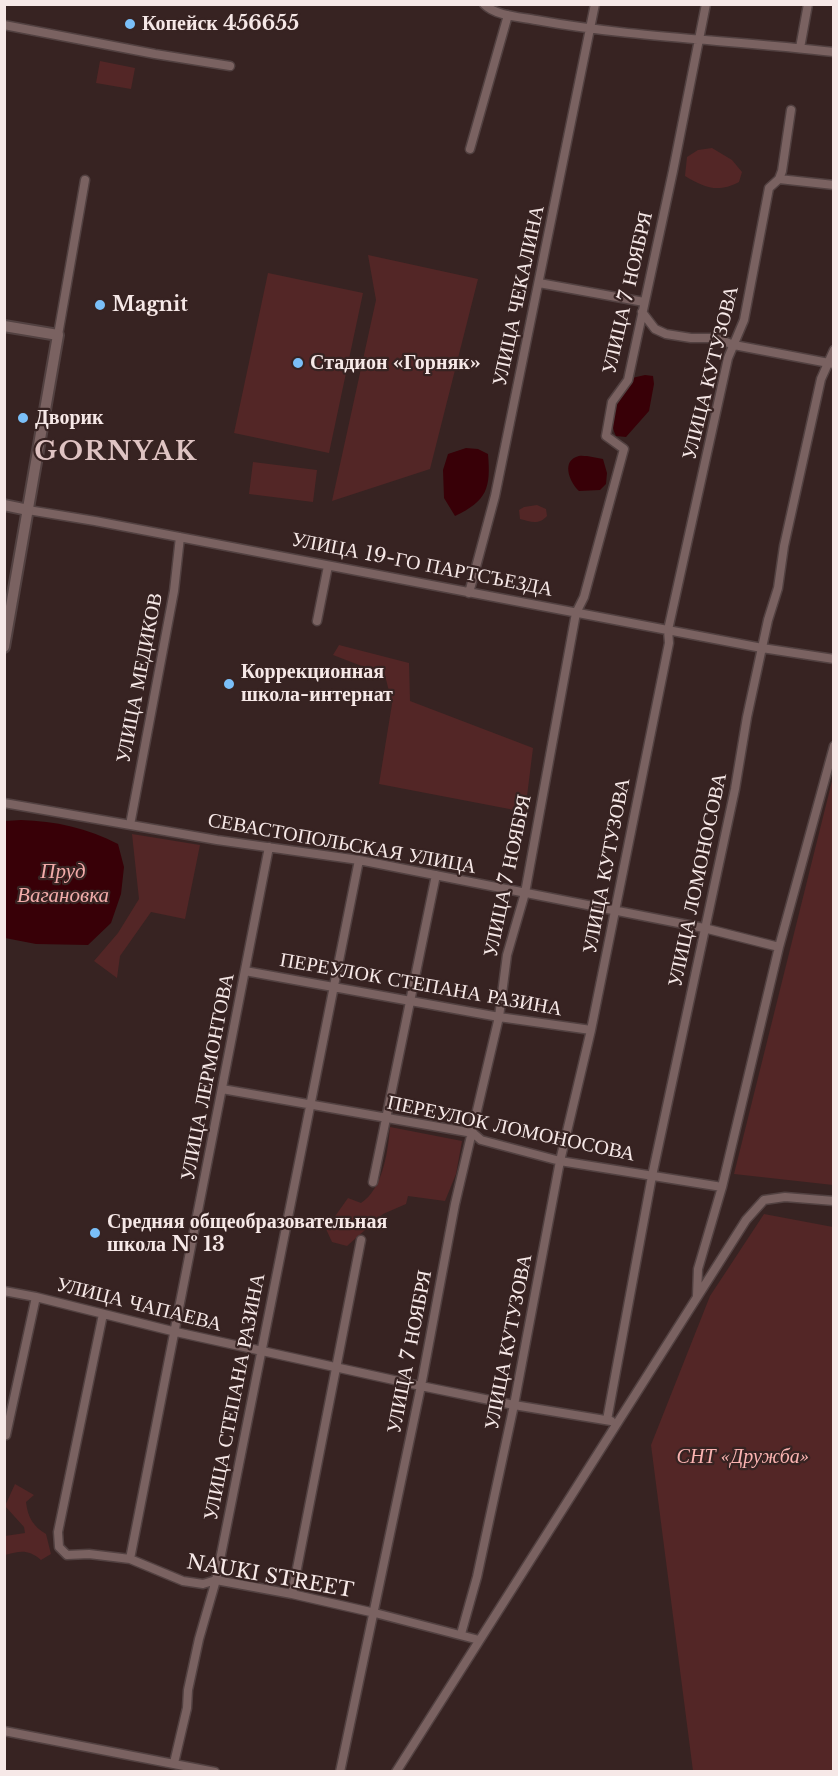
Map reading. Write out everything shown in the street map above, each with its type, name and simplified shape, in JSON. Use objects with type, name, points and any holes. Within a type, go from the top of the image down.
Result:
[{"type":"street","points":[[484,4],[488,8],[508,15],[590,30],[834,52]]},
{"type":"street","name":"УЛИЦА ЧЕКАЛИНА","points":[[470,593],[495,496],[595,4]]},
{"type":"street","name":"УЛИЦА 7 НОЯБРЯ","points":[[340,1772],[422,1386],[455,1204],[499,1017],[507,955],[525,893],[576,612],[584,597],[624,449],[606,436],[612,402],[628,380],[706,4]]},
{"type":"street","points":[[800,48],[808,4]]},
{"type":"street","points":[[470,149],[508,15]]},
{"type":"street","points":[[4,25],[230,66]]},
{"type":"street","name":"УЛИЦА КУТУЗОВА","points":[[461,1634],[477,1577],[514,1405],[560,1161],[591,1030],[669,643],[668,630],[728,358],[744,320],[769,188],[779,179],[782,171],[791,110]]},
{"type":"street","points":[[779,179],[834,185]]},
{"type":"street","points":[[4,647],[85,180]]},
{"type":"street","points":[[539,284],[643,307],[655,329],[666,334],[715,339],[734,345],[830,364]]},
{"type":"street","points":[[4,326],[58,335]]},
{"type":"street","name":"УЛИЦА ЛОМОНОСОВА","points":[[607,1420],[652,1176],[735,789],[747,717],[778,588],[784,546],[821,379],[830,364],[834,350]]},
{"type":"street","name":"УЛИЦА 19-ГО ПАРТСЪЕЗДА","points":[[4,506],[180,537],[762,648],[834,659]]},
{"type":"street","name":"УЛИЦА МЕДИКОВ","points":[[130,825],[174,591],[180,537]]},
{"type":"street","points":[[317,621],[328,566]]},
{"type":"street","points":[[697,1296],[698,1269],[722,1187],[779,947],[834,746]]},
{"type":"street","name":"СЕВАСТОПОЛЬСКАЯ УЛИЦА","points":[[4,803],[359,860],[704,928],[779,947]]},
{"type":"street","name":"УЛИЦА ЛЕРМОНТОВА","points":[[130,1559],[269,847]]},
{"type":"street","name":"УЛИЦА СТЕПАНА РАЗИНА","points":[[174,1763],[187,1708],[188,1690],[199,1639],[216,1580],[359,860]]},
{"type":"street","points":[[373,1182],[436,875]]},
{"type":"street","name":"ПЕРЕУЛОК СТЕПАНА РАЗИНА","points":[[245,971],[499,1017],[591,1030]]},
{"type":"street","name":"ПЕРЕУЛОК ЛОМОНОСОВА","points":[[222,1089],[473,1133],[481,1140],[560,1161],[722,1187]]},
{"type":"street","points":[[396,1772],[746,1220],[764,1200],[785,1197],[834,1201]]},
{"type":"street","points":[[292,1594],[361,1240]]},
{"type":"street","name":"УЛИЦА ЧАПАЕВА","points":[[4,1291],[176,1332],[422,1386],[514,1405],[618,1422]]},
{"type":"street","points":[[6,1435],[36,1297]]},
{"type":"street","name":"NAUKI STREET","points":[[103,1314],[58,1532],[59,1547],[63,1553],[72,1556],[88,1554],[130,1559],[183,1581],[203,1584],[216,1580],[292,1594],[375,1612],[479,1640]]},
{"type":"street","points":[[4,1731],[215,1772]]},
{"type":"green space","points":[[100,61],[135,68],[131,89],[96,83]]},
{"type":"green space","points":[[712,148],[732,160],[742,172],[739,182],[725,187],[712,188],[685,176],[687,157],[698,150]]},
{"type":"green space","points":[[368,255],[478,279],[430,469],[332,501],[376,300]]},
{"type":"green space","name":"Стадион «Горняк»","points":[[268,273],[363,293],[329,453],[234,433]]},
{"type":"green space","points":[[253,462],[317,470],[313,502],[249,494]]},
{"type":"green space","points":[[537,505],[546,509],[547,516],[544,519],[535,522],[520,519],[519,510]]},
{"type":"green space","points":[[339,645],[409,663],[410,701],[533,748],[525,812],[379,784],[392,704],[385,675],[333,655]]},
{"type":"green space","points":[[833,777],[833,1185],[734,1174]]},
{"type":"green space","points":[[132,834],[200,845],[185,919],[151,912],[120,956],[117,978],[94,961],[118,933],[139,899]]},
{"type":"green space","points":[[390,1127],[462,1141],[456,1174],[445,1201],[408,1196],[406,1204],[383,1214],[347,1246],[332,1242],[326,1229],[348,1198],[361,1203],[375,1189],[386,1158]]},
{"type":"green space","name":"СНТ «Дружба»","points":[[764,1214],[833,1227],[833,1771],[693,1771],[651,1445],[710,1296]]},
{"type":"green space","points":[[15,1484],[34,1495],[26,1502],[28,1513],[34,1525],[46,1534],[51,1554],[41,1560],[24,1552],[5,1555],[5,1536],[25,1533],[24,1527],[5,1506]]},
{"type":"water","points":[[653,376],[654,384],[649,411],[626,437],[616,436],[613,421],[619,399],[632,378]]},
{"type":"water","points":[[466,448],[478,449],[488,454],[489,476],[485,492],[480,499],[455,516],[444,498],[443,470],[448,454]]},
{"type":"water","points":[[579,456],[603,459],[607,473],[606,484],[600,490],[579,491],[569,474],[571,460]]},
{"type":"water","name":"Пруд Вагановка","points":[[21,820],[71,826],[118,844],[124,867],[121,894],[111,923],[88,945],[36,944],[5,938],[5,821]]},
{"type":"place","name":"Копейск 456655","points":[[130,24]]},
{"type":"place","name":"Magnit","points":[[100,305]]},
{"type":"place","name":"Стадион «Горняк»","points":[[298,363]]},
{"type":"place","name":"Дворик","points":[[23,418]]},
{"type":"place","name":"Коррекционная школа-интернат","points":[[229,684]]},
{"type":"place","name":"Средняя общеобразовательная школа № 13","points":[[95,1233]]},
{"type":"district","name":"GORNYAK","points":[[116,453]]}]
